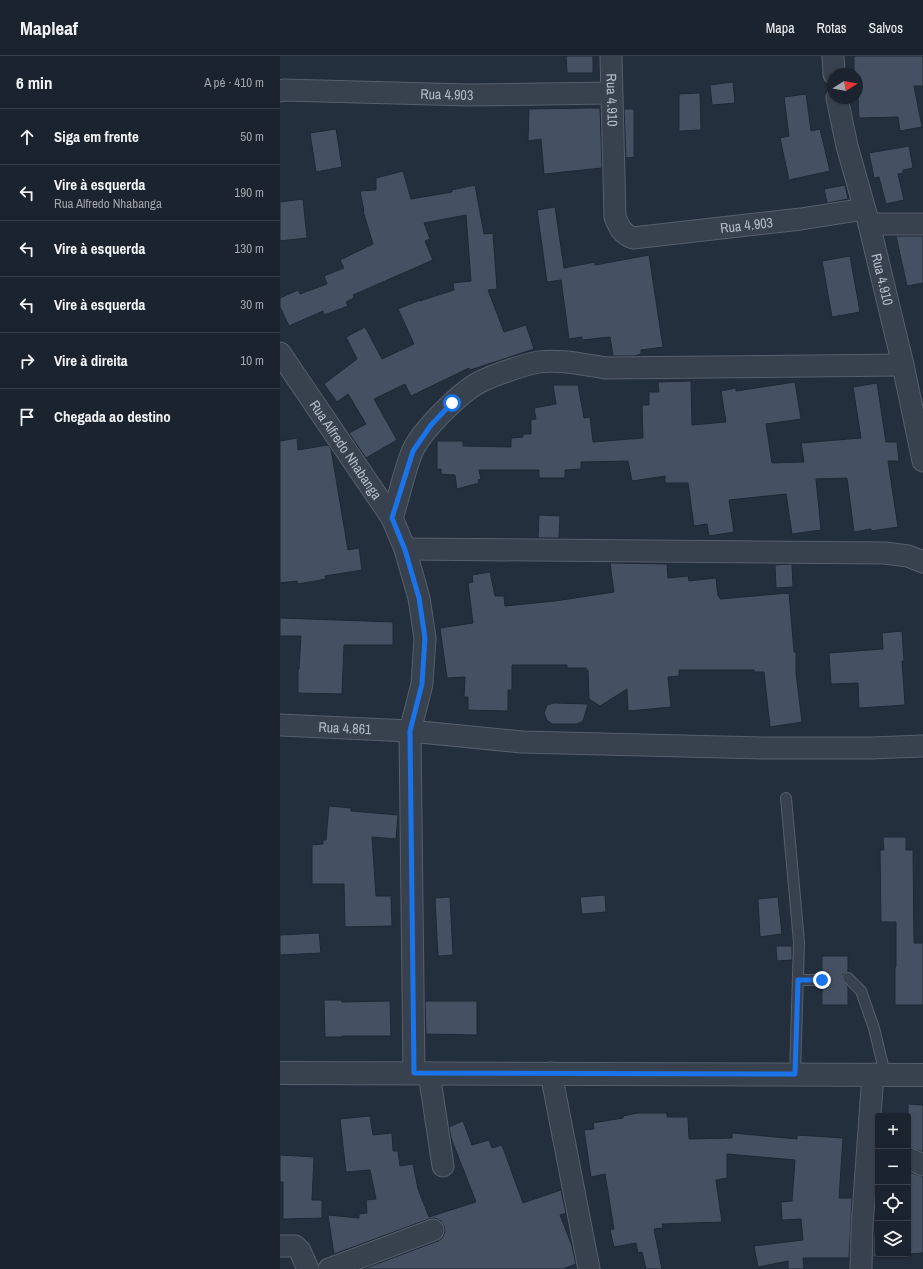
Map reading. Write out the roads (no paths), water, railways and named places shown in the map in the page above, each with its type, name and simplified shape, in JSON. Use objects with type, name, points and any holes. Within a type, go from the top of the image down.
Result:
[{"type":"street","name":"Rua 4.910","points":[[611,56],[615,217]]},
{"type":"street","points":[[833,56],[834,68]]},
{"type":"street","name":"Rua 4.903","points":[[281,89],[469,95],[611,93]]},
{"type":"street","name":"Rua 4.910","points":[[838,104],[847,146],[867,217],[903,366],[923,461]]},
{"type":"street","name":"Rua 4.903","points":[[615,217],[619,227],[625,235],[633,238],[801,219],[867,217],[923,224]]},
{"type":"street","name":"Rua Alfredo Nhabanga","points":[[280,353],[392,518],[405,550],[419,598],[425,638],[422,684],[410,731],[422,1073],[442,1166]]},
{"type":"street","points":[[392,518],[413,451],[431,425],[452,403],[481,382],[518,368],[539,362],[563,362],[606,368],[903,366]]},
{"type":"street","points":[[405,550],[885,553],[908,556],[923,562]]},
{"type":"street","name":"Rua 4.861","points":[[280,725],[410,731],[537,743],[771,748],[871,748],[923,746]]},
{"type":"street","points":[[280,1073],[923,1075]]},
{"type":"street","points":[[551,1073],[589,1269]]},
{"type":"street","points":[[861,1269],[862,1227],[873,1140],[879,1074]]},
{"type":"street","points":[[911,1159],[923,1165]]},
{"type":"street","points":[[329,1269],[433,1230]]},
{"type":"street","points":[[280,1246],[295,1246],[300,1251],[308,1269]]},
{"type":"lane","points":[[786,798],[799,942],[795,1074]]},
{"type":"lane","points":[[848,978],[861,992],[874,1028],[879,1074]]},
{"type":"lane","points":[[798,980],[822,980]]}]
